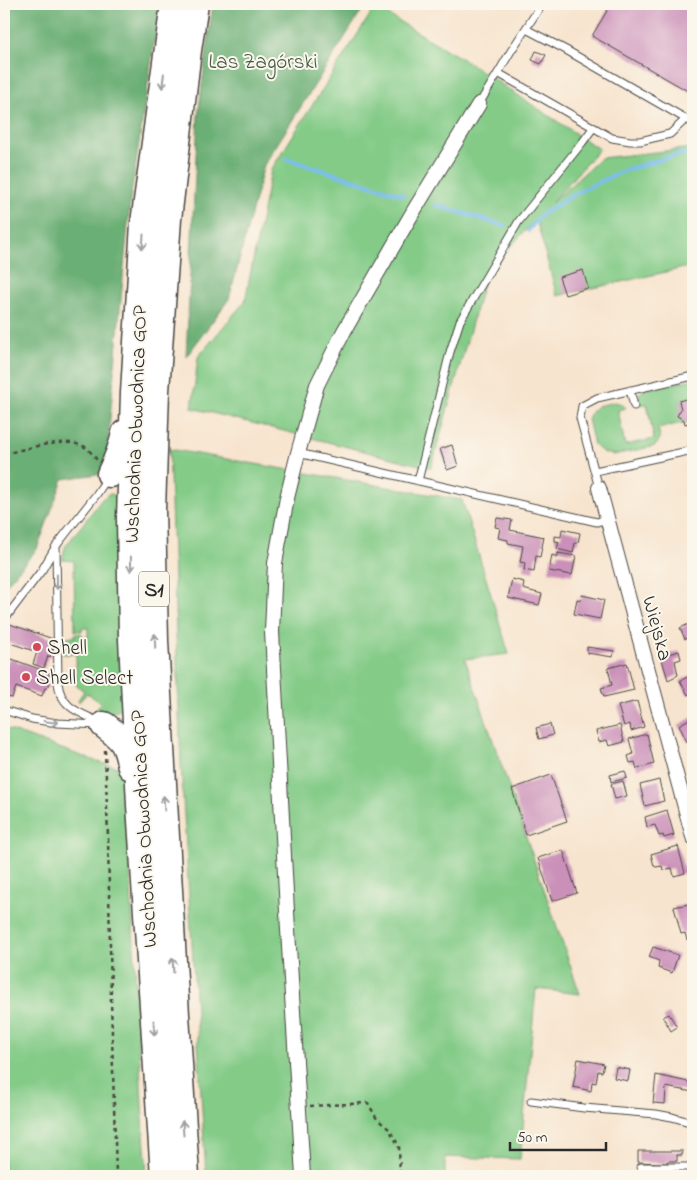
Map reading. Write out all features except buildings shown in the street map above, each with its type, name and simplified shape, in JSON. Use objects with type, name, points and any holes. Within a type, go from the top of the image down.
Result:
[{"type":"highway","name":"Wschodnia Obwodnica GOP","points":[[164,1176],[140,805],[132,639],[130,518],[134,393],[144,223],[174,4]]},
{"type":"highway","name":"Wschodnia Obwodnica GOP","points":[[186,1176],[158,700],[152,510],[156,390],[168,219],[195,4]]},
{"type":"highway","points":[[110,474],[121,449],[134,393]]},
{"type":"highway","points":[[104,725],[125,744],[140,805]]},
{"type":"street","points":[[303,1176],[272,632],[274,563],[287,498],[317,385],[344,331],[478,104]]},
{"type":"street","name":"Wiejska","points":[[598,488],[693,837]]},
{"type":"lane","points":[[478,104],[542,4]]},
{"type":"lane","points":[[498,73],[612,138],[640,141],[670,134],[690,121],[526,29]]},
{"type":"lane","points":[[418,481],[450,352],[460,321],[519,221],[593,128]]},
{"type":"lane","points":[[598,488],[580,418],[582,406],[597,398],[693,376]]},
{"type":"lane","points":[[630,390],[634,406]]},
{"type":"lane","points":[[595,471],[693,450]]},
{"type":"lane","points":[[298,453],[597,522],[607,519]]},
{"type":"lane","points":[[4,620],[110,474]]},
{"type":"lane","points":[[56,546],[59,693],[64,702],[104,725]]},
{"type":"lane","points":[[4,710],[32,719],[57,723],[104,725]]},
{"type":"lane","points":[[531,1101],[656,1114],[693,1123]]},
{"type":"lane","points":[[641,1167],[693,1167]]},
{"type":"path","points":[[4,29],[9,4]]},
{"type":"path","points":[[4,454],[66,442],[85,446],[110,474]]},
{"type":"path","points":[[104,725],[116,1176]]},
{"type":"path","points":[[298,1097],[307,1096],[308,1106],[368,1102],[377,1119],[389,1129],[399,1146],[400,1176]]},
{"type":"green space","points":[[4,4],[160,4],[130,202],[105,473],[63,479],[37,549],[4,587]]},
{"type":"green space","name":"Las Zagórski","points":[[213,4],[366,4],[264,165],[229,299],[186,357],[198,115]]},
{"type":"green space","points":[[375,7],[471,64],[599,149],[551,203],[601,158],[693,148],[693,266],[557,296],[536,219],[486,273],[431,468],[192,408],[198,357],[245,301],[271,170]]},
{"type":"green space","points":[[693,379],[693,421],[658,428],[660,438],[655,446],[614,455],[604,453],[594,445],[588,419],[591,412],[597,406],[615,402],[622,404],[626,408],[618,410],[625,445],[654,439],[647,404],[639,405],[638,398],[640,393],[643,390]]},
{"type":"green space","points":[[169,449],[462,500],[509,654],[465,659],[580,994],[536,989],[520,1159],[445,1157],[445,1176],[206,1176],[181,765]]},
{"type":"green space","points":[[109,494],[113,494],[119,501],[124,704],[118,711],[101,714],[94,713],[101,703],[87,693],[79,702],[78,700],[84,691],[76,685],[76,654],[63,654],[63,645],[69,646],[69,642],[63,643],[63,637],[75,637],[75,634],[82,634],[83,637],[88,637],[88,628],[82,628],[82,631],[75,631],[74,561],[62,560],[65,547],[102,499]]},
{"type":"green space","points":[[4,728],[98,762],[125,769],[147,1176],[4,1176]]},
{"type":"waterway","points":[[528,231],[541,215],[576,193],[625,170],[676,155],[693,153]]},
{"type":"waterway","points":[[287,159],[403,195]]},
{"type":"waterway","points":[[436,205],[505,226]]},
{"type":"place","name":"Shell","points":[[37,647]]},
{"type":"place","name":"Shell Select","points":[[26,677]]}]
